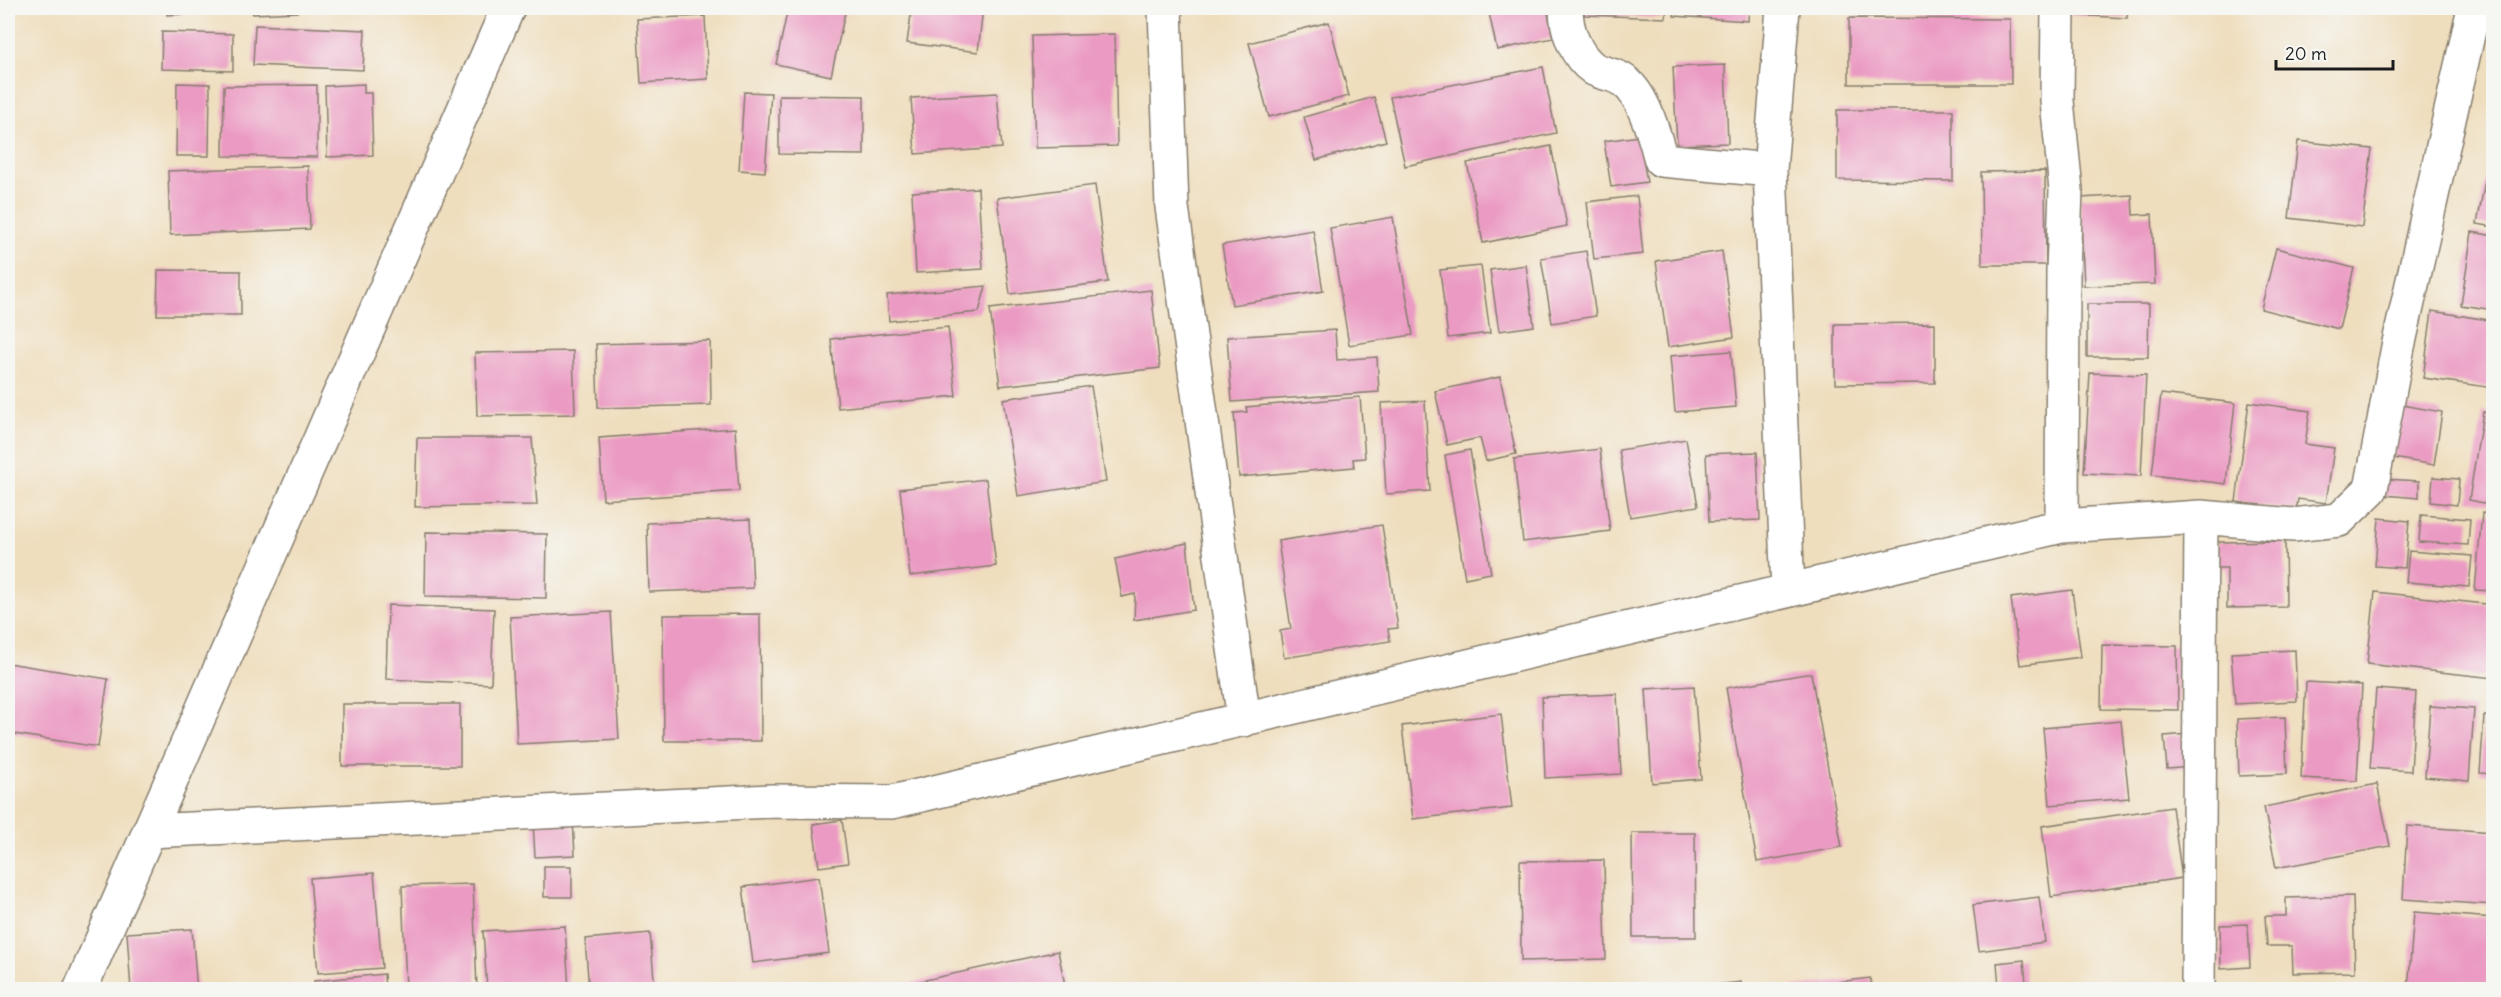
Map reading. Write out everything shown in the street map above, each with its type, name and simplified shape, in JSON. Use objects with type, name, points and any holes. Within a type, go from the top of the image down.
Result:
[{"type":"street","points":[[80,990],[508,8]]},
{"type":"street","points":[[1165,8],[1172,207],[1244,720]]},
{"type":"street","points":[[1566,8],[1566,20],[1581,57],[1595,69],[1625,81],[1640,101],[1652,125],[1661,160],[1770,170]]},
{"type":"street","points":[[1783,8],[1770,170],[1788,590]]},
{"type":"street","points":[[2058,8],[2057,101],[2066,190],[2063,271],[2062,526]]},
{"type":"street","points":[[149,831],[771,801],[892,802],[2062,526],[2201,517],[2293,525],[2339,520],[2371,489],[2398,347],[2474,8]]},
{"type":"street","points":[[2198,990],[2201,517]]},
{"type":"building","points":[[167,8],[182,8],[182,14],[167,15]]},
{"type":"building","points":[[250,8],[296,8],[297,12],[253,14]]},
{"type":"building","points":[[778,8],[778,11],[713,9]]},
{"type":"building","points":[[788,8],[846,8],[831,76],[776,64]]},
{"type":"building","points":[[912,8],[983,8],[978,52],[907,43]]},
{"type":"building","points":[[1488,8],[1547,8],[1553,38],[1497,50]]},
{"type":"building","points":[[1585,8],[1667,8],[1666,18],[1584,15]]},
{"type":"building","points":[[1675,8],[1749,8],[1748,21],[1674,16]]},
{"type":"building","points":[[2072,8],[2128,8],[2127,18],[2071,15]]},
{"type":"building","points":[[705,16],[708,79],[641,83],[637,19]]},
{"type":"building","points":[[1849,18],[2010,19],[2011,84],[1849,84]]},
{"type":"building","points":[[1329,22],[1349,96],[1269,117],[1249,43]]},
{"type":"building","points":[[255,25],[365,30],[363,70],[253,65]]},
{"type":"building","points":[[162,32],[233,34],[233,71],[161,69]]},
{"type":"building","points":[[1115,34],[1117,146],[1035,148],[1032,36]]},
{"type":"building","points":[[1725,65],[1728,143],[1677,145],[1673,67]]},
{"type":"building","points":[[1543,67],[1556,133],[1405,166],[1390,97]]},
{"type":"building","points":[[177,83],[210,84],[209,156],[176,156]]},
{"type":"building","points":[[364,84],[364,93],[371,93],[373,155],[327,157],[325,86]]},
{"type":"building","points":[[317,85],[317,157],[223,156],[224,86]]},
{"type":"building","points":[[744,92],[771,93],[765,172],[739,170]]},
{"type":"building","points":[[997,93],[1002,148],[915,154],[911,98]]},
{"type":"building","points":[[779,95],[864,96],[864,155],[779,154]]},
{"type":"building","points":[[1374,97],[1386,141],[1316,160],[1304,117]]},
{"type":"building","points":[[1837,110],[1953,110],[1953,181],[1837,180]]},
{"type":"building","points":[[1639,136],[1647,182],[1611,187],[1604,141]]},
{"type":"building","points":[[2298,141],[2372,149],[2362,227],[2289,218]]},
{"type":"building","points":[[1551,146],[1567,226],[1483,243],[1467,163]]},
{"type":"building","points":[[2491,148],[2494,149],[2494,227],[2477,224]]},
{"type":"building","points":[[308,166],[310,229],[170,235],[168,171]]},
{"type":"building","points":[[2045,171],[2046,265],[1982,265],[1981,172]]},
{"type":"building","points":[[1095,185],[1108,282],[1010,294],[997,198]]},
{"type":"building","points":[[978,188],[983,269],[916,273],[912,192]]},
{"type":"building","points":[[2132,195],[2133,215],[2152,214],[2155,284],[2084,286],[2080,198]]},
{"type":"building","points":[[1637,196],[1643,254],[1594,259],[1587,202]]},
{"type":"building","points":[[1393,217],[1413,335],[1349,345],[1330,228]]},
{"type":"building","points":[[1313,230],[1323,291],[1232,305],[1222,245]]},
{"type":"building","points":[[2472,232],[2494,236],[2494,310],[2461,305]]},
{"type":"building","points":[[2276,248],[2354,268],[2339,329],[2261,309]]},
{"type":"building","points":[[1586,251],[1596,316],[1552,323],[1541,258]]},
{"type":"building","points":[[1722,251],[1734,337],[1668,347],[1656,261]]},
{"type":"building","points":[[1526,265],[1534,326],[1499,331],[1490,270]]},
{"type":"building","points":[[1481,266],[1490,333],[1448,338],[1440,270]]},
{"type":"building","points":[[158,270],[241,271],[241,315],[157,315]]},
{"type":"building","points":[[986,286],[979,312],[889,321],[887,295]]},
{"type":"building","points":[[1151,290],[1160,368],[1000,386],[990,309]]},
{"type":"building","points":[[2087,304],[2149,304],[2148,357],[2087,357]]},
{"type":"building","points":[[2432,311],[2494,321],[2494,388],[2423,378]]},
{"type":"building","points":[[1935,323],[1935,383],[1835,384],[1835,324]]},
{"type":"building","points":[[948,327],[956,396],[838,408],[831,339]]},
{"type":"building","points":[[1335,330],[1337,360],[1377,357],[1379,392],[1232,402],[1227,337]]},
{"type":"building","points":[[710,341],[711,405],[598,408],[596,344]]},
{"type":"building","points":[[573,351],[575,414],[477,416],[475,353]]},
{"type":"building","points":[[1731,351],[1736,407],[1675,412],[1670,356]]},
{"type":"building","points":[[2090,373],[2146,375],[2141,476],[2084,473]]},
{"type":"building","points":[[1500,377],[1516,454],[1486,461],[1480,438],[1447,445],[1435,391]]},
{"type":"building","points":[[1091,386],[1106,482],[1018,496],[1003,399]]},
{"type":"building","points":[[2161,394],[2235,403],[2226,484],[2152,475]]},
{"type":"building","points":[[1360,397],[1365,458],[1353,459],[1354,467],[1239,477],[1234,413],[1247,412],[1246,407]]},
{"type":"building","points":[[1425,401],[1430,491],[1386,494],[1381,403]]},
{"type":"building","points":[[2249,402],[2310,411],[2305,444],[2334,448],[2326,503],[2298,499],[2296,511],[2236,502]]},
{"type":"building","points":[[2402,405],[2442,412],[2434,465],[2393,458]]},
{"type":"building","points":[[2483,412],[2494,414],[2494,505],[2469,500]]},
{"type":"building","points":[[735,428],[739,491],[603,500],[599,438]]},
{"type":"building","points":[[417,438],[532,438],[537,505],[415,507]]},
{"type":"building","points":[[1686,439],[1698,506],[1630,517],[1619,450]]},
{"type":"building","points":[[1600,449],[1610,531],[1523,542],[1514,459]]},
{"type":"building","points":[[1470,450],[1491,573],[1465,578],[1445,455]]},
{"type":"building","points":[[1757,452],[1760,520],[1709,522],[1706,454]]},
{"type":"building","points":[[2433,477],[2459,479],[2457,505],[2431,502]]},
{"type":"building","points":[[986,479],[996,566],[910,576],[900,489]]},
{"type":"building","points":[[2384,479],[2419,481],[2419,498],[2383,495]]},
{"type":"building","points":[[2482,513],[2494,514],[2494,591],[2475,590]]},
{"type":"building","points":[[2421,515],[2470,519],[2468,545],[2419,542]]},
{"type":"building","points":[[2379,518],[2409,521],[2405,568],[2375,566]]},
{"type":"building","points":[[750,519],[753,588],[649,592],[647,523]]},
{"type":"building","points":[[1382,525],[1398,628],[1388,629],[1390,641],[1284,658],[1280,631],[1291,629],[1278,541]]},
{"type":"building","points":[[426,532],[547,534],[546,598],[425,596]]},
{"type":"building","points":[[2285,541],[2286,607],[2227,608],[2227,568],[2217,568],[2217,542]]},
{"type":"building","points":[[1187,543],[1194,610],[1134,620],[1135,594],[1122,597],[1115,559]]},
{"type":"building","points":[[2409,551],[2472,556],[2469,587],[2406,582]]},
{"type":"building","points":[[2072,590],[2081,657],[2020,665],[2011,598]]},
{"type":"building","points":[[2375,592],[2494,605],[2494,678],[2367,664]]},
{"type":"building","points":[[388,605],[494,609],[491,684],[386,679]]},
{"type":"building","points":[[611,612],[619,739],[517,744],[510,617]]},
{"type":"building","points":[[760,614],[761,741],[664,741],[663,615]]},
{"type":"building","points":[[2102,645],[2177,646],[2178,710],[2101,709]]},
{"type":"building","points":[[2295,650],[2297,701],[2235,704],[2231,653]]},
{"type":"building","points":[[8,663],[108,679],[98,747],[8,733]]},
{"type":"building","points":[[1811,673],[1842,847],[1757,862],[1726,688]]},
{"type":"building","points":[[2306,682],[2362,685],[2357,781],[2301,778]]},
{"type":"building","points":[[1694,686],[1701,779],[1652,783],[1646,689]]},
{"type":"building","points":[[2376,689],[2416,692],[2411,771],[2370,768]]},
{"type":"building","points":[[1617,694],[1621,774],[1545,778],[1542,697]]},
{"type":"building","points":[[342,704],[460,704],[460,766],[342,766]]},
{"type":"building","points":[[2430,706],[2474,709],[2469,781],[2425,777]]},
{"type":"building","points":[[1501,714],[1512,808],[1413,819],[1402,726]]},
{"type":"building","points":[[2484,716],[2494,717],[2494,774],[2480,773]]},
{"type":"building","points":[[2285,717],[2287,774],[2239,776],[2237,719]]},
{"type":"building","points":[[2121,721],[2129,798],[2050,805],[2043,728]]},
{"type":"building","points":[[2189,734],[2192,767],[2167,769],[2164,736]]},
{"type":"building","points":[[2377,784],[2390,846],[2276,868],[2264,807]]},
{"type":"building","points":[[2172,807],[2182,878],[2051,897],[2042,826]]},
{"type":"building","points":[[573,820],[575,855],[535,857],[533,822]]},
{"type":"building","points":[[842,820],[848,863],[819,867],[813,824]]},
{"type":"building","points":[[2407,826],[2494,832],[2494,905],[2403,899]]},
{"type":"building","points":[[1632,833],[1695,833],[1696,937],[1633,937]]},
{"type":"building","points":[[1604,860],[1606,959],[1521,961],[1520,861]]},
{"type":"building","points":[[544,866],[572,866],[572,897],[544,897]]},
{"type":"building","points":[[374,873],[382,968],[318,973],[310,878]]},
{"type":"building","points":[[819,877],[829,953],[753,963],[743,887]]},
{"type":"building","points":[[473,884],[477,990],[406,990],[402,886]]},
{"type":"building","points":[[2353,896],[2355,972],[2293,973],[2292,946],[2267,946],[2265,916],[2286,916],[2286,898]]},
{"type":"building","points":[[2039,897],[2045,942],[1979,951],[1973,905]]},
{"type":"building","points":[[2414,912],[2494,918],[2494,990],[2408,990]]},
{"type":"building","points":[[2248,924],[2250,967],[2221,969],[2220,925]]},
{"type":"building","points":[[565,926],[569,990],[487,990],[483,931]]},
{"type":"building","points":[[192,929],[197,990],[131,990],[127,933]]},
{"type":"building","points":[[650,933],[655,990],[589,990],[585,939]]},
{"type":"building","points":[[1058,951],[1066,990],[893,990],[893,987]]},
{"type":"building","points":[[2024,960],[2026,983],[1999,986],[1997,963]]},
{"type":"building","points":[[384,974],[385,990],[315,990],[314,981]]},
{"type":"building","points":[[1870,978],[1872,990],[1788,990],[1788,988]]},
{"type":"building","points":[[1741,982],[1742,990],[1689,990],[1689,988]]}]
